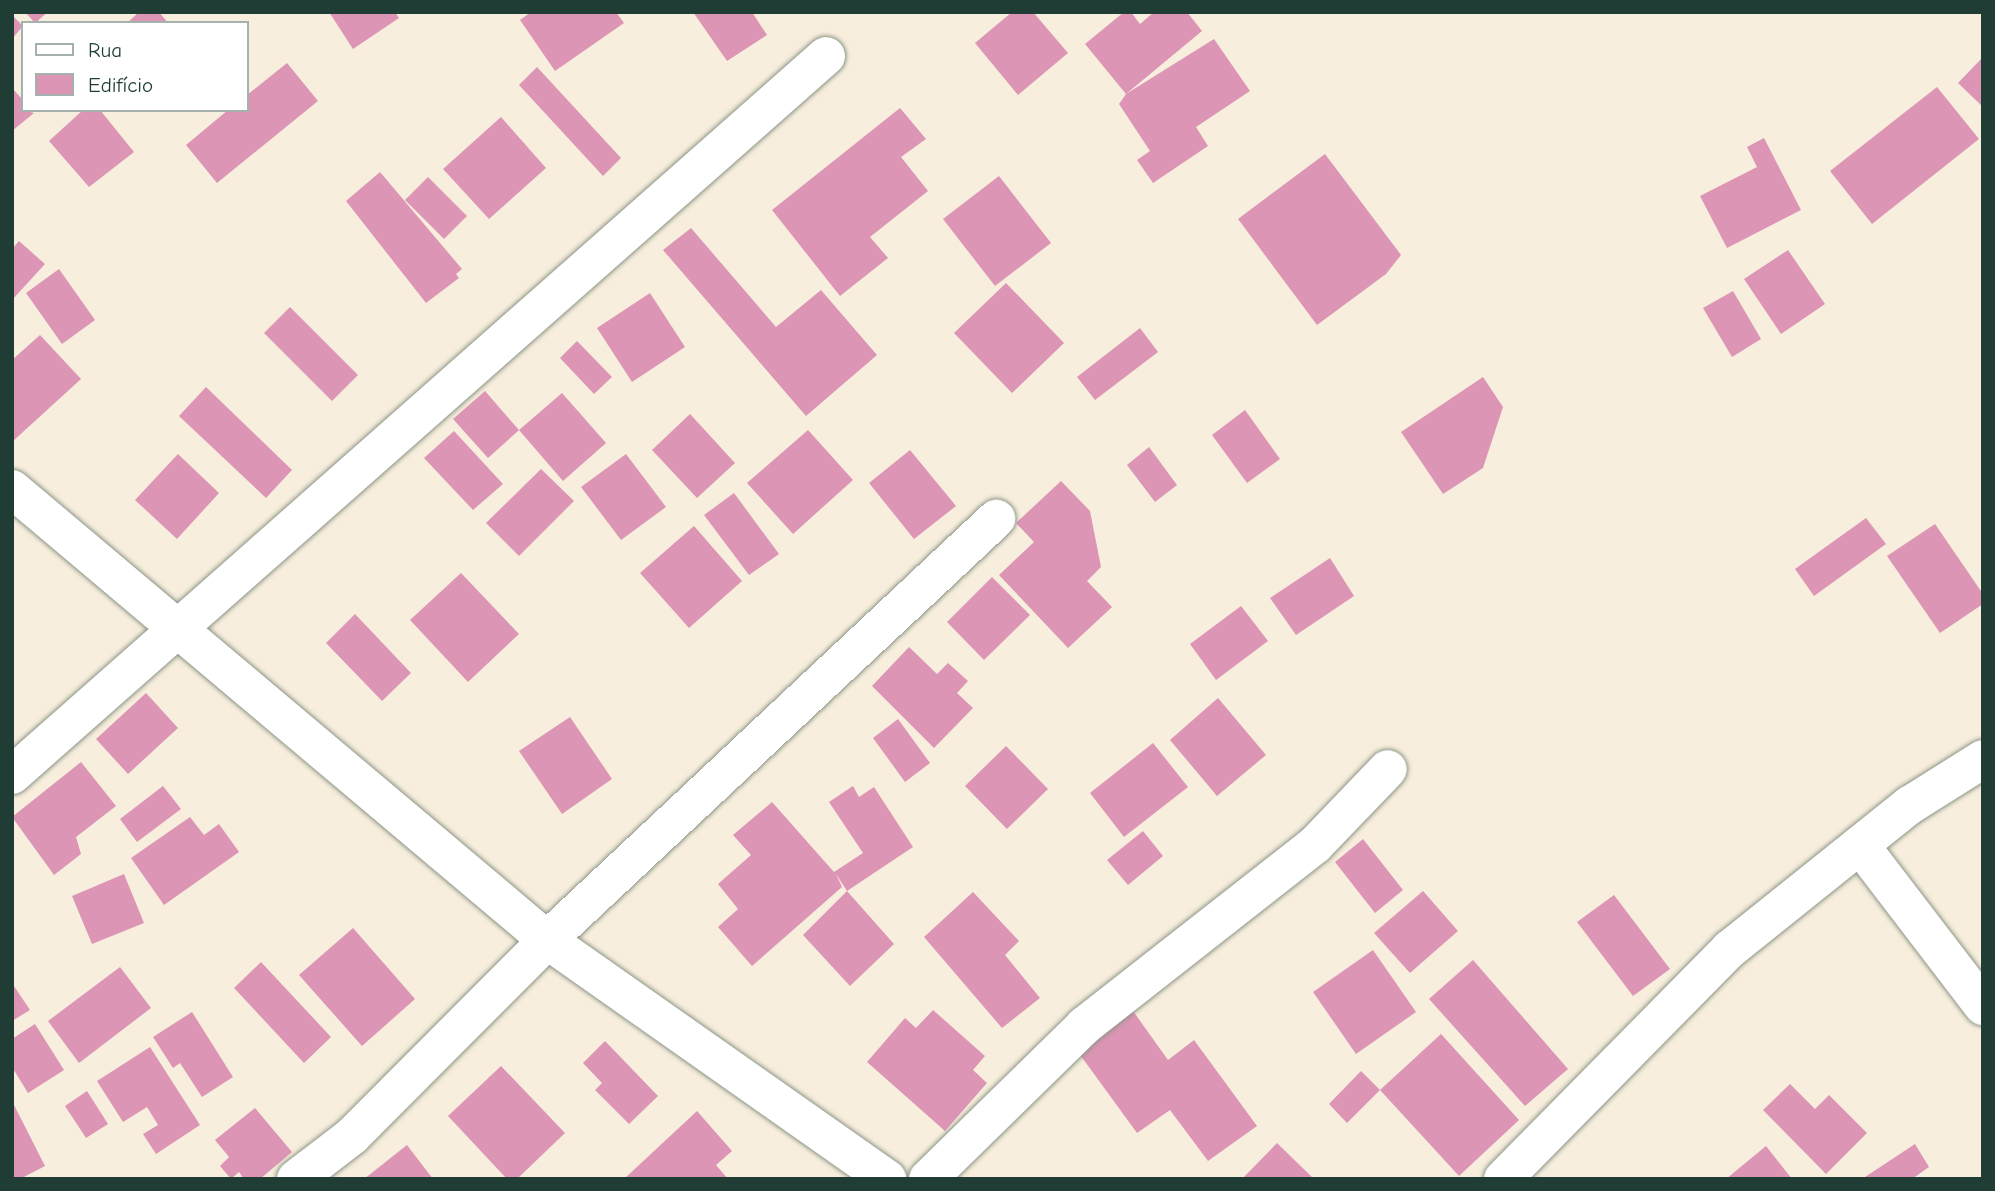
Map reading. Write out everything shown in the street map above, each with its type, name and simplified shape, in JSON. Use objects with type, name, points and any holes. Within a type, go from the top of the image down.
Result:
[{"type":"street","points":[[12,775],[826,57]]},
{"type":"street","points":[[12,489],[547,940],[887,1179]]},
{"type":"street","points":[[296,1179],[352,1136],[547,940],[996,519]]},
{"type":"street","points":[[1503,1179],[1730,949],[1910,805],[1983,759]]},
{"type":"street","points":[[928,1179],[1083,1026],[1315,845],[1388,769]]},
{"type":"street","points":[[1860,845],[1983,1006]]},
{"type":"building","points":[[25,12],[48,12],[37,21],[33,21]]},
{"type":"building","points":[[139,12],[159,12],[166,21],[129,21]]},
{"type":"building","points":[[329,12],[395,12],[399,18],[353,49]]},
{"type":"building","points":[[531,12],[616,12],[624,23],[555,71],[520,20]]},
{"type":"building","points":[[693,12],[752,12],[767,35],[727,61]]},
{"type":"building","points":[[1012,12],[1033,12],[1068,53],[1018,95],[975,43]]},
{"type":"building","points":[[1124,12],[1131,12],[1140,24],[1154,12],[1187,12],[1202,31],[1126,94],[1085,44]]},
{"type":"building","points":[[12,15],[21,24],[21,28],[12,39]]},
{"type":"building","points":[[1214,39],[1250,91],[1196,127],[1208,146],[1153,183],[1137,160],[1150,151],[1119,104],[1126,94]]},
{"type":"building","points":[[1983,57],[1983,107],[1958,83]]},
{"type":"building","points":[[287,63],[318,101],[217,183],[186,145],[226,112],[248,112],[248,94]]},
{"type":"building","points":[[537,67],[621,158],[603,176],[519,85]]},
{"type":"building","points":[[1937,87],[1979,139],[1872,224],[1830,171]]},
{"type":"building","points":[[12,88],[21,98],[21,112],[34,113],[12,131]]},
{"type":"building","points":[[900,108],[926,139],[901,157],[928,191],[870,237],[888,258],[840,296],[772,210]]},
{"type":"building","points":[[81,112],[102,112],[134,152],[89,187],[49,141]]},
{"type":"building","points":[[501,117],[546,168],[489,219],[443,169]]},
{"type":"building","points":[[1764,138],[1801,210],[1727,248],[1700,196],[1757,167],[1747,147]]},
{"type":"building","points":[[1325,154],[1401,255],[1386,274],[1317,325],[1238,219]]},
{"type":"building","points":[[380,172],[462,269],[456,274],[459,278],[426,303],[346,201]]},
{"type":"building","points":[[999,176],[1051,243],[995,286],[943,219]]},
{"type":"building","points":[[428,177],[467,216],[444,239],[405,200]]},
{"type":"building","points":[[691,228],[776,327],[821,290],[877,355],[806,416],[663,250]]},
{"type":"building","points":[[19,241],[45,264],[12,300],[12,249]]},
{"type":"building","points":[[1788,250],[1825,304],[1781,334],[1744,279]]},
{"type":"building","points":[[59,269],[95,320],[62,344],[26,293]]},
{"type":"building","points":[[1006,283],[1064,343],[1012,393],[954,333]]},
{"type":"building","points":[[1733,291],[1761,339],[1732,357],[1703,308]]},
{"type":"building","points":[[650,293],[685,347],[632,382],[597,328]]},
{"type":"building","points":[[290,307],[358,375],[332,401],[264,333]]},
{"type":"building","points":[[1140,328],[1158,352],[1095,400],[1077,377]]},
{"type":"building","points":[[40,335],[81,379],[12,442],[12,360]]},
{"type":"building","points":[[577,341],[612,377],[594,394],[560,358]]},
{"type":"building","points":[[1483,377],[1503,407],[1483,468],[1443,494],[1401,432]]},
{"type":"building","points":[[206,387],[292,470],[266,498],[179,416]]},
{"type":"building","points":[[485,391],[519,430],[488,458],[453,419]]},
{"type":"building","points":[[562,393],[606,443],[563,481],[519,430]]},
{"type":"building","points":[[1245,410],[1280,459],[1247,483],[1212,435]]},
{"type":"building","points":[[690,414],[735,463],[697,498],[652,450]]},
{"type":"building","points":[[808,430],[853,480],[793,534],[747,483]]},
{"type":"building","points":[[454,431],[503,484],[473,510],[424,458]]},
{"type":"building","points":[[1149,447],[1177,485],[1155,502],[1127,465]]},
{"type":"building","points":[[910,450],[956,506],[914,539],[869,483]]},
{"type":"building","points":[[178,454],[219,493],[177,539],[135,500]]},
{"type":"building","points":[[626,454],[666,507],[621,540],[581,487]]},
{"type":"building","points":[[541,469],[574,501],[519,556],[486,523]]},
{"type":"building","points":[[1061,481],[1090,511],[1101,567],[1087,581],[1112,607],[1068,648],[999,575],[1034,542],[1016,523]]},
{"type":"building","points":[[734,493],[779,554],[749,575],[704,515]]},
{"type":"building","points":[[1866,518],[1886,544],[1814,596],[1795,569]]},
{"type":"building","points":[[1935,524],[1983,594],[1983,604],[1940,633],[1887,556]]},
{"type":"building","points":[[694,526],[742,581],[689,628],[640,573]]},
{"type":"building","points":[[1330,558],[1354,596],[1296,635],[1270,598]]},
{"type":"building","points":[[461,573],[519,634],[468,682],[410,620]]},
{"type":"building","points":[[992,577],[1030,615],[984,660],[947,622]]},
{"type":"building","points":[[1241,606],[1268,641],[1216,680],[1190,644]]},
{"type":"building","points":[[355,614],[411,673],[382,701],[326,643]]},
{"type":"building","points":[[909,647],[937,674],[948,663],[968,681],[957,693],[973,708],[934,748],[872,686]]},
{"type":"building","points":[[146,693],[178,728],[128,774],[96,739]]},
{"type":"building","points":[[1218,698],[1266,755],[1217,796],[1170,740]]},
{"type":"building","points":[[570,717],[612,779],[562,814],[519,751]]},
{"type":"building","points":[[898,719],[930,763],[905,782],[873,738]]},
{"type":"building","points":[[1153,743],[1188,787],[1124,837],[1090,793]]},
{"type":"building","points":[[1006,746],[1048,789],[1007,829],[965,786]]},
{"type":"building","points":[[81,762],[116,806],[76,837],[81,854],[54,875],[12,817]]},
{"type":"building","points":[[163,786],[181,809],[137,842],[120,819]]},
{"type":"building","points":[[853,786],[859,797],[874,787],[913,847],[847,891],[836,874],[842,887],[752,966],[718,927],[738,909],[718,884],[751,855],[733,835],[772,802],[834,872],[863,853],[829,802]]},
{"type":"building","points":[[190,817],[204,835],[219,824],[239,852],[164,905],[131,858]]},
{"type":"building","points":[[1143,831],[1163,856],[1128,885],[1107,860]]},
{"type":"building","points":[[1363,839],[1403,890],[1375,913],[1335,862]]},
{"type":"building","points":[[124,874],[144,923],[92,944],[72,896]]},
{"type":"building","points":[[847,891],[894,944],[850,986],[803,935]]},
{"type":"building","points":[[1423,891],[1458,931],[1410,973],[1374,933]]},
{"type":"building","points":[[973,892],[1019,941],[1005,955],[1040,998],[1002,1028],[924,937]]},
{"type":"building","points":[[1614,895],[1670,969],[1633,996],[1577,922]]},
{"type":"building","points":[[353,928],[415,999],[362,1046],[299,975]]},
{"type":"building","points":[[1373,950],[1416,1012],[1356,1054],[1313,992]]},
{"type":"building","points":[[1473,960],[1568,1069],[1525,1106],[1429,999]]},
{"type":"building","points":[[261,962],[331,1037],[304,1063],[234,988]]},
{"type":"building","points":[[120,967],[151,1008],[79,1063],[48,1021]]},
{"type":"building","points":[[12,983],[30,1010],[12,1021]]},
{"type":"building","points":[[933,1010],[985,1056],[973,1070],[987,1083],[945,1131],[867,1062],[905,1018],[916,1028]]},
{"type":"building","points":[[1133,1011],[1168,1060],[1194,1040],[1257,1126],[1208,1161],[1170,1110],[1137,1133],[1078,1052]]},
{"type":"building","points":[[192,1012],[233,1077],[202,1097],[180,1063],[173,1068],[153,1037]]},
{"type":"building","points":[[35,1024],[64,1070],[28,1093],[12,1067],[12,1039]]},
{"type":"building","points":[[1441,1034],[1519,1120],[1459,1176],[1380,1090]]},
{"type":"building","points":[[605,1041],[658,1096],[629,1124],[595,1090],[602,1083],[583,1063]]},
{"type":"building","points":[[150,1047],[200,1125],[156,1154],[143,1134],[158,1125],[147,1107],[123,1122],[97,1081]]},
{"type":"building","points":[[501,1066],[565,1133],[517,1179],[507,1179],[448,1116]]},
{"type":"building","points":[[1361,1071],[1380,1090],[1347,1123],[1329,1104]]},
{"type":"building","points":[[1790,1084],[1815,1109],[1829,1095],[1867,1133],[1826,1174],[1763,1110]]},
{"type":"building","points":[[87,1091],[108,1124],[86,1138],[65,1106]]},
{"type":"building","points":[[12,1101],[45,1166],[20,1179],[12,1179]]},
{"type":"building","points":[[255,1108],[292,1152],[260,1179],[244,1179],[239,1172],[231,1179],[220,1166],[229,1157],[215,1140]]},
{"type":"building","points":[[697,1111],[732,1151],[716,1165],[728,1179],[624,1179]]},
{"type":"building","points":[[1277,1143],[1314,1179],[1242,1179]]},
{"type":"building","points":[[1915,1144],[1929,1167],[1912,1179],[1862,1179]]},
{"type":"building","points":[[407,1145],[433,1179],[364,1179]]},
{"type":"building","points":[[1766,1146],[1792,1179],[1726,1179]]}]
